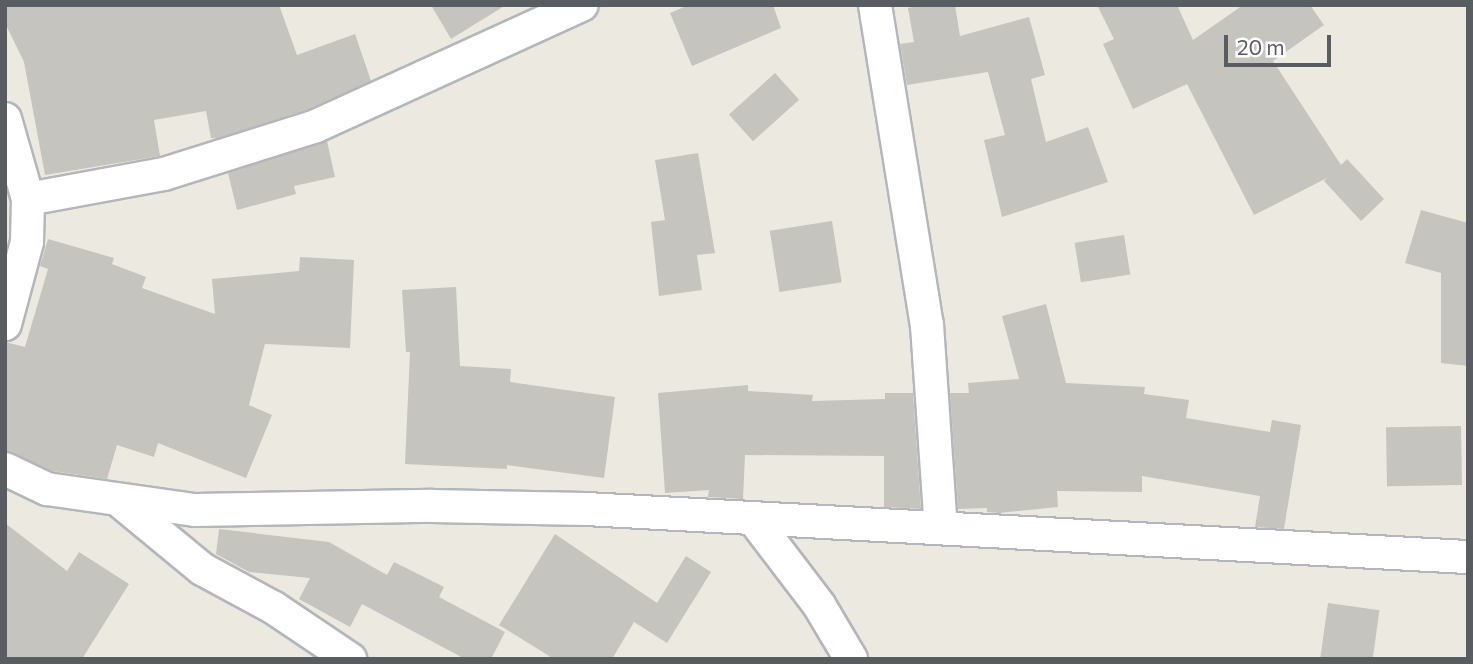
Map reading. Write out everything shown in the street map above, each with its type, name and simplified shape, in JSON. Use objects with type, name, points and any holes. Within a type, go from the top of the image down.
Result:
[{"type":"street","points":[[28,199],[164,174],[316,125],[582,5]]},
{"type":"street","points":[[875,5],[927,325],[942,528]]},
{"type":"street","points":[[5,119],[28,199],[27,242],[5,324]]},
{"type":"street","points":[[5,469],[47,489],[122,503],[208,510],[432,506],[586,509],[755,521],[942,528],[1468,557]]},
{"type":"street","points":[[122,503],[202,569],[274,608],[350,659]]},
{"type":"street","points":[[755,521],[819,605],[851,659]]},
{"type":"building","points":[[5,5],[279,5],[297,55],[355,34],[371,81],[309,109],[218,138],[211,138],[206,111],[154,120],[160,156],[45,175],[24,62],[5,23]]},
{"type":"building","points":[[431,5],[506,5],[451,39]]},
{"type":"building","points":[[689,5],[773,5],[781,28],[692,66],[670,13]]},
{"type":"building","points":[[955,5],[960,36],[1029,17],[1045,75],[1031,79],[1046,142],[1088,127],[1108,182],[1002,217],[984,140],[1005,135],[988,72],[907,85],[900,44],[914,42],[908,8]]},
{"type":"building","points":[[1097,5],[1177,5],[1193,40],[1243,5],[1310,5],[1324,25],[1273,61],[1341,165],[1347,159],[1384,199],[1361,221],[1324,181],[1327,178],[1254,215],[1187,84],[1133,109],[1103,44],[1114,39]]},
{"type":"building","points":[[775,73],[799,100],[753,141],[729,114]]},
{"type":"building","points":[[327,141],[335,177],[294,186],[296,194],[237,210],[228,173]]},
{"type":"building","points":[[698,153],[715,253],[697,255],[702,290],[659,296],[651,222],[665,220],[655,160]]},
{"type":"building","points":[[1421,210],[1468,223],[1468,366],[1441,363],[1441,273],[1405,263]]},
{"type":"building","points":[[832,221],[842,282],[779,292],[770,231]]},
{"type":"building","points":[[1124,235],[1130,275],[1081,282],[1075,243]]},
{"type":"building","points":[[48,239],[114,258],[112,264],[146,277],[142,288],[215,314],[212,279],[299,271],[300,257],[354,260],[350,348],[265,344],[249,405],[272,415],[246,478],[158,443],[154,457],[117,445],[107,479],[52,471],[5,451],[5,342],[25,347],[48,269],[40,266]]},
{"type":"building","points":[[456,287],[460,366],[511,369],[510,382],[615,397],[604,478],[507,465],[507,469],[405,464],[410,352],[406,352],[402,290]]},
{"type":"building","points":[[1046,304],[1066,383],[1145,387],[1144,394],[1189,400],[1186,418],[1270,432],[1272,420],[1301,425],[1284,529],[1255,527],[1260,496],[1142,476],[1142,492],[1057,491],[1058,507],[999,513],[987,512],[987,508],[958,509],[950,393],[969,393],[968,383],[1019,379],[1002,316]]},
{"type":"building","points":[[748,385],[748,391],[813,395],[812,401],[885,399],[885,393],[913,393],[921,509],[884,507],[884,456],[745,455],[743,499],[708,497],[709,490],[665,493],[658,393]]},
{"type":"building","points":[[1461,426],[1462,485],[1387,486],[1386,427]]},
{"type":"building","points":[[5,523],[67,571],[79,552],[129,584],[82,659],[5,659]]},
{"type":"building","points":[[219,529],[329,542],[387,575],[394,562],[444,587],[439,597],[505,632],[491,659],[465,659],[362,604],[350,627],[299,599],[310,578],[249,572],[216,554]]},
{"type":"building","points":[[555,534],[657,603],[686,556],[711,572],[667,643],[634,622],[612,659],[554,659],[499,625]]},
{"type":"building","points":[[1328,603],[1379,610],[1373,659],[1320,659]]}]
